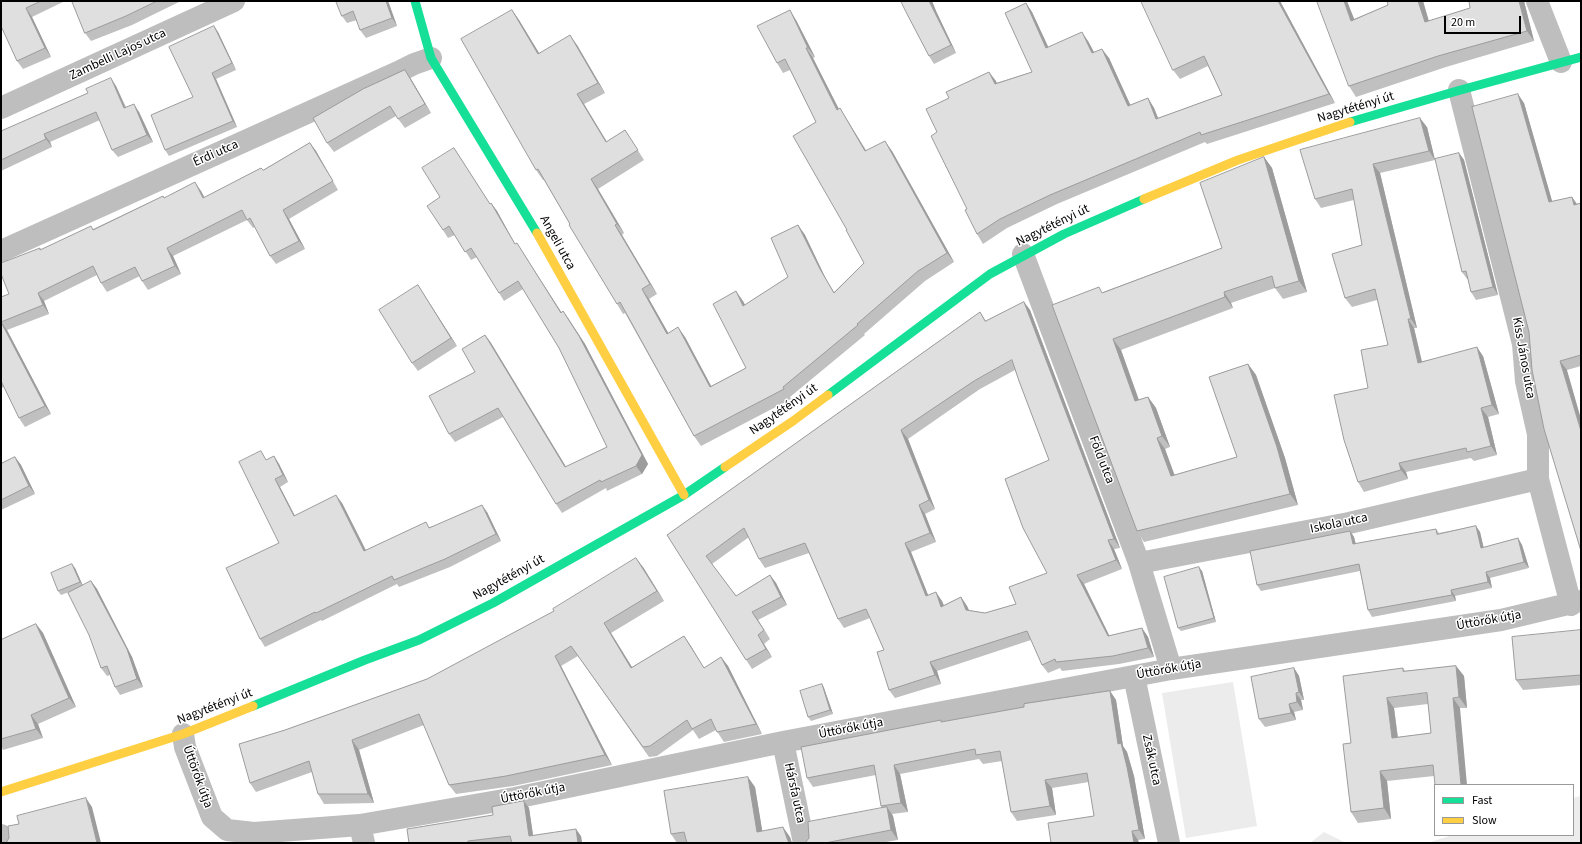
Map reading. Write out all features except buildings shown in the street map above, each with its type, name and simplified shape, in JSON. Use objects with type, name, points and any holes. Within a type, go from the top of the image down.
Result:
[{"type":"main road","name":"Angeli utca","points":[[415,1],[431,58],[523,210],[684,495]]},
{"type":"main road","name":"Nagytétényi út","points":[[1,792],[183,734],[292,691],[365,660],[419,640],[493,603],[684,495],[793,421],[990,274],[1023,254],[1085,224],[1179,183],[1251,155],[1458,90],[1571,60]]},
{"type":"street","name":"Zambelli Lajos utca","points":[[1,108],[234,1]]},
{"type":"street","points":[[1537,1],[1571,60]]},
{"type":"street","name":"Érdi utca","points":[[1,251],[414,64],[431,58]]},
{"type":"street","name":"Kiss János utca","points":[[1458,90],[1523,344],[1526,381],[1538,434],[1538,479],[1576,603]]},
{"type":"street","name":"Föld utca","points":[[1023,254],[1139,564],[1171,669]]},
{"type":"street","name":"Iskola utca","points":[[1139,564],[1349,523],[1538,479]]},
{"type":"street","name":"Úttörők útja","points":[[183,734],[185,747],[212,817],[227,830],[254,833],[362,834],[515,798],[783,742],[1171,669],[1501,620],[1576,603]]},
{"type":"street","name":"Zsák utca","points":[[1134,676],[1169,843]]},
{"type":"street","name":"Hársfa utca","points":[[783,742],[804,843]]},
{"type":"street","points":[[1,835],[3,843]]},
{"type":"shaded area","points":[[1233,682],[1257,826],[1186,838],[1162,693]]},
{"type":"shaded area","points":[[1581,796],[1581,843],[1427,843],[1450,836],[1574,836],[1574,798]]},
{"type":"shaded area","points":[[1324,832],[1346,843],[1310,843]]},
{"type":"traffic: fast","points":[[415,1],[431,58],[537,233]]},
{"type":"traffic: fast","points":[[1350,122],[1581,57]]},
{"type":"traffic: fast","points":[[828,395],[990,274],[1064,234],[1144,199]]},
{"type":"traffic: fast","points":[[253,706],[365,660],[419,640],[493,603],[684,495],[725,467]]},
{"type":"traffic: slow","points":[[1144,199],[1238,160],[1350,122]]},
{"type":"traffic: slow","points":[[537,233],[684,495]]},
{"type":"traffic: slow","points":[[725,467],[793,421],[828,395]]},
{"type":"traffic: slow","points":[[1,792],[183,734],[253,706]]}]
